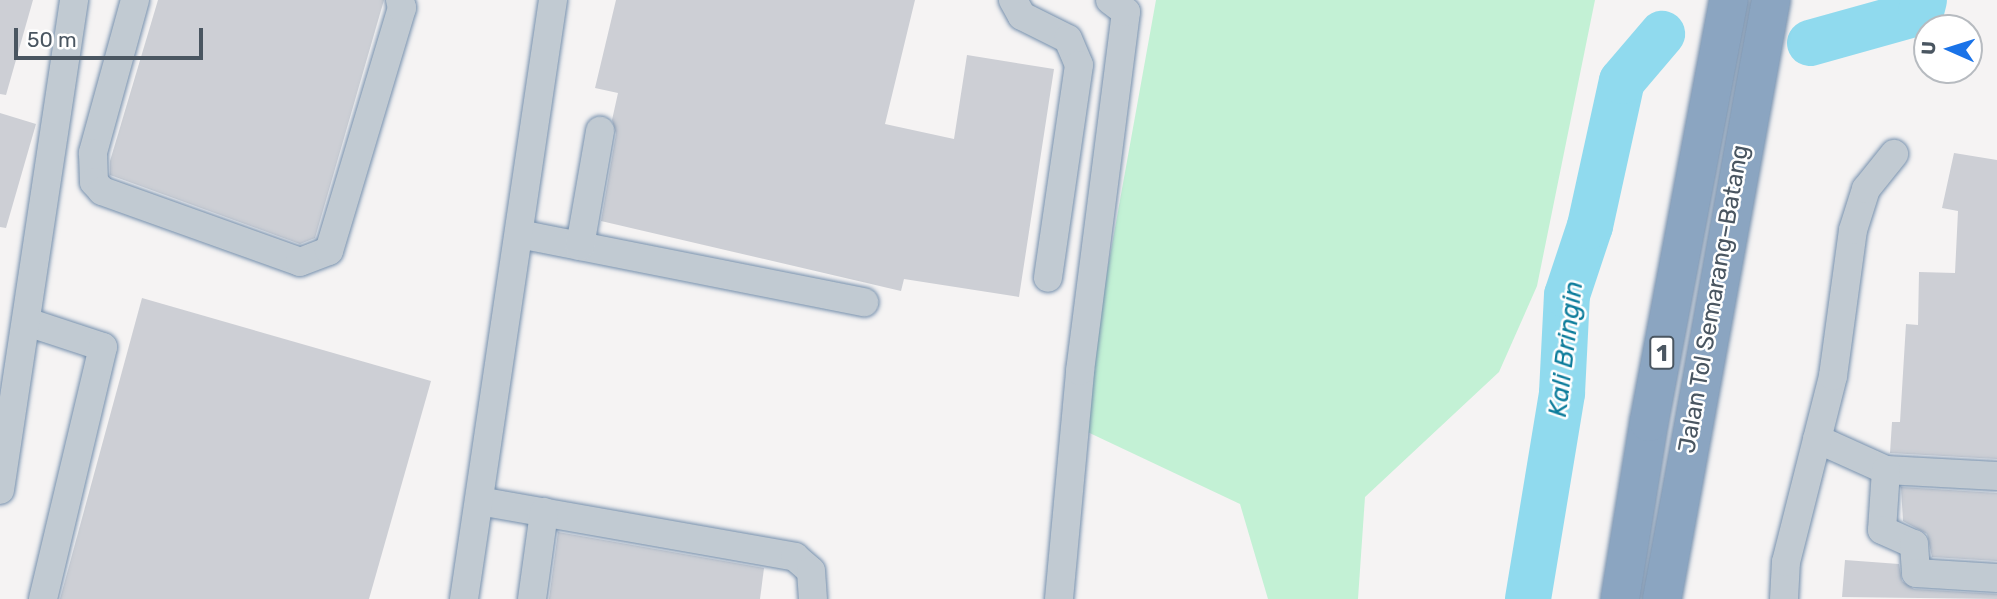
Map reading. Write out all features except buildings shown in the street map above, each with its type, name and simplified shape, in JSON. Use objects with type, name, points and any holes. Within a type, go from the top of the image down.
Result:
[{"type":"highway","name":"Jalan Tol Semarang–Batang","points":[[1620,599],[1707,107],[1729,0]]},
{"type":"highway","name":"Jalan Tol Semarang–Batang","points":[[1662,599],[1746,125],[1771,0]]},
{"type":"street","points":[[0,490],[74,0]]},
{"type":"street","points":[[135,0],[93,153],[90,169],[94,182],[102,191],[300,262],[329,251],[402,8],[400,0]]},
{"type":"street","points":[[464,599],[553,0]]},
{"type":"street","points":[[1013,0],[1022,16],[1068,39],[1079,65],[1048,278]]},
{"type":"street","points":[[1059,599],[1080,371],[1126,12],[1110,0]]},
{"type":"street","points":[[580,246],[600,131]]},
{"type":"street","points":[[1784,599],[1786,562],[1833,376],[1853,230],[1866,189],[1894,155]]},
{"type":"street","points":[[519,234],[864,302]]},
{"type":"street","points":[[27,322],[103,347],[43,599]]},
{"type":"street","points":[[1817,439],[1886,470],[1997,476]]},
{"type":"street","points":[[1886,470],[1882,530],[1914,544],[1916,573],[1997,578]]},
{"type":"street","points":[[480,501],[795,557],[811,571],[813,599]]},
{"type":"street","points":[[532,599],[544,512]]},
{"type":"green space","points":[[1156,0],[1595,0],[1537,286],[1499,372],[1365,497],[1358,599],[1268,599],[1240,504],[1079,428]]},
{"type":"waterway","name":"Kali Bringin","points":[[1810,43],[1921,12],[1924,0]]},
{"type":"waterway","name":"Kali Bringin","points":[[1528,599],[1562,393],[1567,295],[1590,226],[1622,81],[1662,34]]}]
